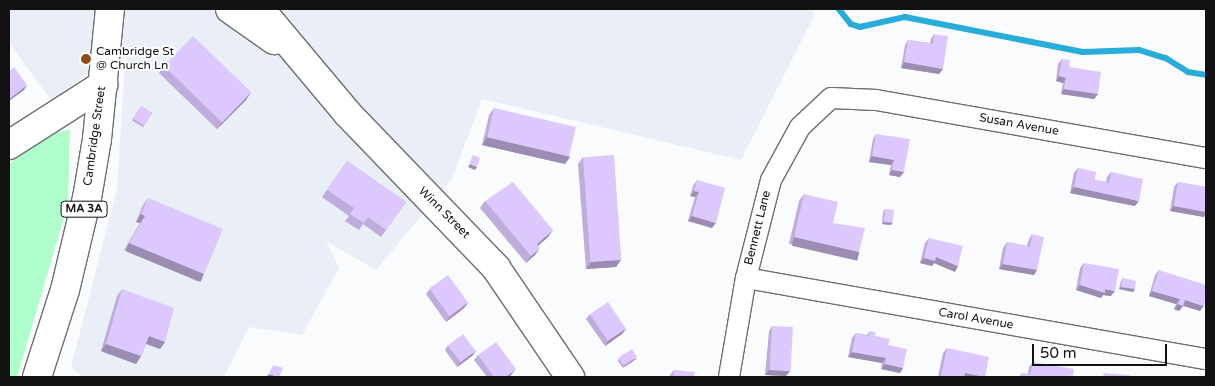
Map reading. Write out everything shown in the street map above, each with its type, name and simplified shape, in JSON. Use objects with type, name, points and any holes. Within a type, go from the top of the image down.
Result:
[{"type":"main road","name":"Cambridge Street","points":[[39,377],[78,239],[103,85],[110,9]]},
{"type":"main road","name":"Winn Street","points":[[230,9],[303,61]]},
{"type":"main road","name":"Winn Street","points":[[260,9],[348,114],[496,268],[570,377]]},
{"type":"main road","points":[[9,145],[103,85]]},
{"type":"street","name":"Susan Avenue","points":[[831,98],[876,100],[1206,158]]},
{"type":"street","name":"Bennett Lane","points":[[729,377],[746,278],[758,224],[776,168],[800,127],[831,98]]},
{"type":"street","name":"Carol Avenue","points":[[746,278],[1206,359]]},
{"type":"shaded area","points":[[9,9],[813,9],[814,16],[741,160],[482,99],[452,179],[376,270],[326,241],[339,268],[302,335],[249,327],[224,377],[83,377],[71,367],[117,189],[126,47],[51,100],[9,43]]},
{"type":"green space","points":[[70,129],[68,204],[17,377],[9,377],[9,164],[50,135]]},
{"type":"building","points":[[934,34],[948,36],[943,69],[904,62],[908,40],[933,44]]},
{"type":"building","points":[[193,36],[251,92],[222,122],[164,66]]},
{"type":"building","points":[[1062,59],[1070,60],[1069,67],[1101,72],[1098,94],[1064,89],[1066,78],[1059,76]]},
{"type":"building","points":[[14,67],[27,85],[9,99],[9,72]]},
{"type":"building","points":[[141,106],[152,113],[144,126],[133,119]]},
{"type":"building","points":[[494,108],[576,127],[569,156],[487,137]]},
{"type":"building","points":[[876,134],[910,139],[904,172],[892,170],[894,160],[872,156]]},
{"type":"building","points":[[473,155],[480,158],[477,166],[469,163]]},
{"type":"building","points":[[614,155],[621,260],[590,262],[583,157]]},
{"type":"building","points":[[347,161],[406,202],[386,230],[368,217],[364,223],[350,214],[354,208],[327,190]]},
{"type":"building","points":[[1078,168],[1096,172],[1095,180],[1109,183],[1111,172],[1143,179],[1139,201],[1074,187]]},
{"type":"building","points":[[697,180],[725,188],[716,223],[692,216],[699,192],[694,191]]},
{"type":"building","points":[[513,182],[553,230],[537,244],[540,248],[531,256],[485,201]]},
{"type":"building","points":[[1178,182],[1206,187],[1206,212],[1174,206]]},
{"type":"building","points":[[804,194],[838,202],[833,223],[865,228],[859,252],[794,237]]},
{"type":"building","points":[[148,198],[223,229],[204,274],[129,243],[145,216],[141,214]]},
{"type":"building","points":[[885,209],[894,210],[893,223],[884,222]]},
{"type":"building","points":[[1032,234],[1044,237],[1037,270],[1003,264],[1007,242],[1030,247]]},
{"type":"building","points":[[929,238],[963,246],[958,266],[936,257],[935,261],[924,258]]},
{"type":"building","points":[[1084,263],[1119,269],[1115,291],[1105,289],[1105,293],[1080,285]]},
{"type":"building","points":[[1159,270],[1206,285],[1204,306],[1185,300],[1183,306],[1178,304],[1180,299],[1152,291]]},
{"type":"building","points":[[448,275],[468,303],[449,316],[429,289]]},
{"type":"building","points":[[1123,278],[1136,281],[1135,289],[1121,287]]},
{"type":"building","points":[[122,289],[174,308],[165,342],[149,336],[141,356],[106,344]]},
{"type":"building","points":[[608,302],[626,329],[608,341],[590,314]]},
{"type":"building","points":[[772,326],[793,327],[791,371],[770,370]]},
{"type":"building","points":[[870,331],[876,332],[875,336],[890,339],[888,345],[907,349],[903,368],[885,364],[886,358],[852,352],[856,333],[869,336]]},
{"type":"building","points":[[463,334],[476,351],[460,362],[448,345]]},
{"type":"building","points":[[496,342],[516,369],[506,377],[494,377],[478,355]]},
{"type":"building","points":[[947,348],[989,357],[985,377],[965,373],[964,377],[941,376]]},
{"type":"building","points":[[632,349],[637,357],[623,365],[618,357]]},
{"type":"building","points":[[1033,362],[1074,369],[1073,377],[1021,377],[1022,373],[1030,375]]},
{"type":"building","points":[[273,365],[283,368],[279,377],[269,374]]},
{"type":"building","points":[[674,370],[695,372],[694,377],[673,377]]},
{"type":"building","points":[[1104,373],[1128,375],[1134,377],[1103,377]]},
{"type":"waterway","points":[[839,9],[851,24],[860,27],[905,17],[1083,52],[1139,50],[1166,58],[1188,72],[1206,75]]},
{"type":"place","name":"Cambridge St @ Church Ln","points":[[86,59]]}]
